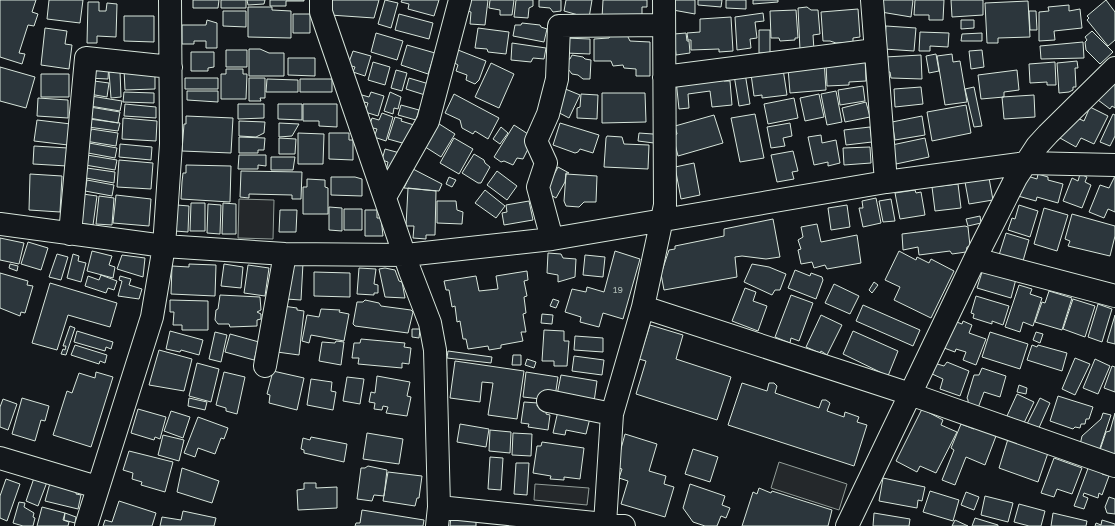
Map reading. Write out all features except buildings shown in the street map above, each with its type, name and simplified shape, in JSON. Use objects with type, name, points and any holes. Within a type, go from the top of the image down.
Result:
[{"type":"street","points":[[86,526],[97,487],[152,317],[164,246],[171,144],[170,0]]},
{"type":"street","points":[[321,0],[321,12],[430,323],[435,350],[438,516],[614,525],[612,414],[643,307],[662,221],[665,193],[664,0]]},
{"type":"street","points":[[385,197],[428,121],[460,0]]},
{"type":"street","points":[[872,0],[886,182]]},
{"type":"street","points":[[552,239],[538,187],[546,163],[536,141],[548,114],[557,79],[559,26],[664,25]]},
{"type":"street","points":[[664,77],[875,50]]},
{"type":"street","points":[[70,234],[86,58],[171,67]]},
{"type":"street","points":[[847,526],[975,259],[1026,163],[1048,134],[1115,68]]},
{"type":"street","points":[[0,224],[164,246],[285,254],[406,255],[552,239],[886,182],[1026,163],[1115,165]]},
{"type":"street","points":[[265,366],[285,254]]},
{"type":"street","points":[[975,259],[1115,296]]},
{"type":"street","points":[[643,307],[910,394],[1115,466]]},
{"type":"street","points":[[548,401],[612,414]]},
{"type":"street","points":[[0,458],[97,487]]},
{"type":"shaded area","points":[[239,199],[274,200],[273,239],[238,238]]},
{"type":"shaded area","points":[[779,462],[847,484],[839,510],[771,488]]},
{"type":"shaded area","points":[[535,484],[589,488],[587,505],[534,500]]}]
